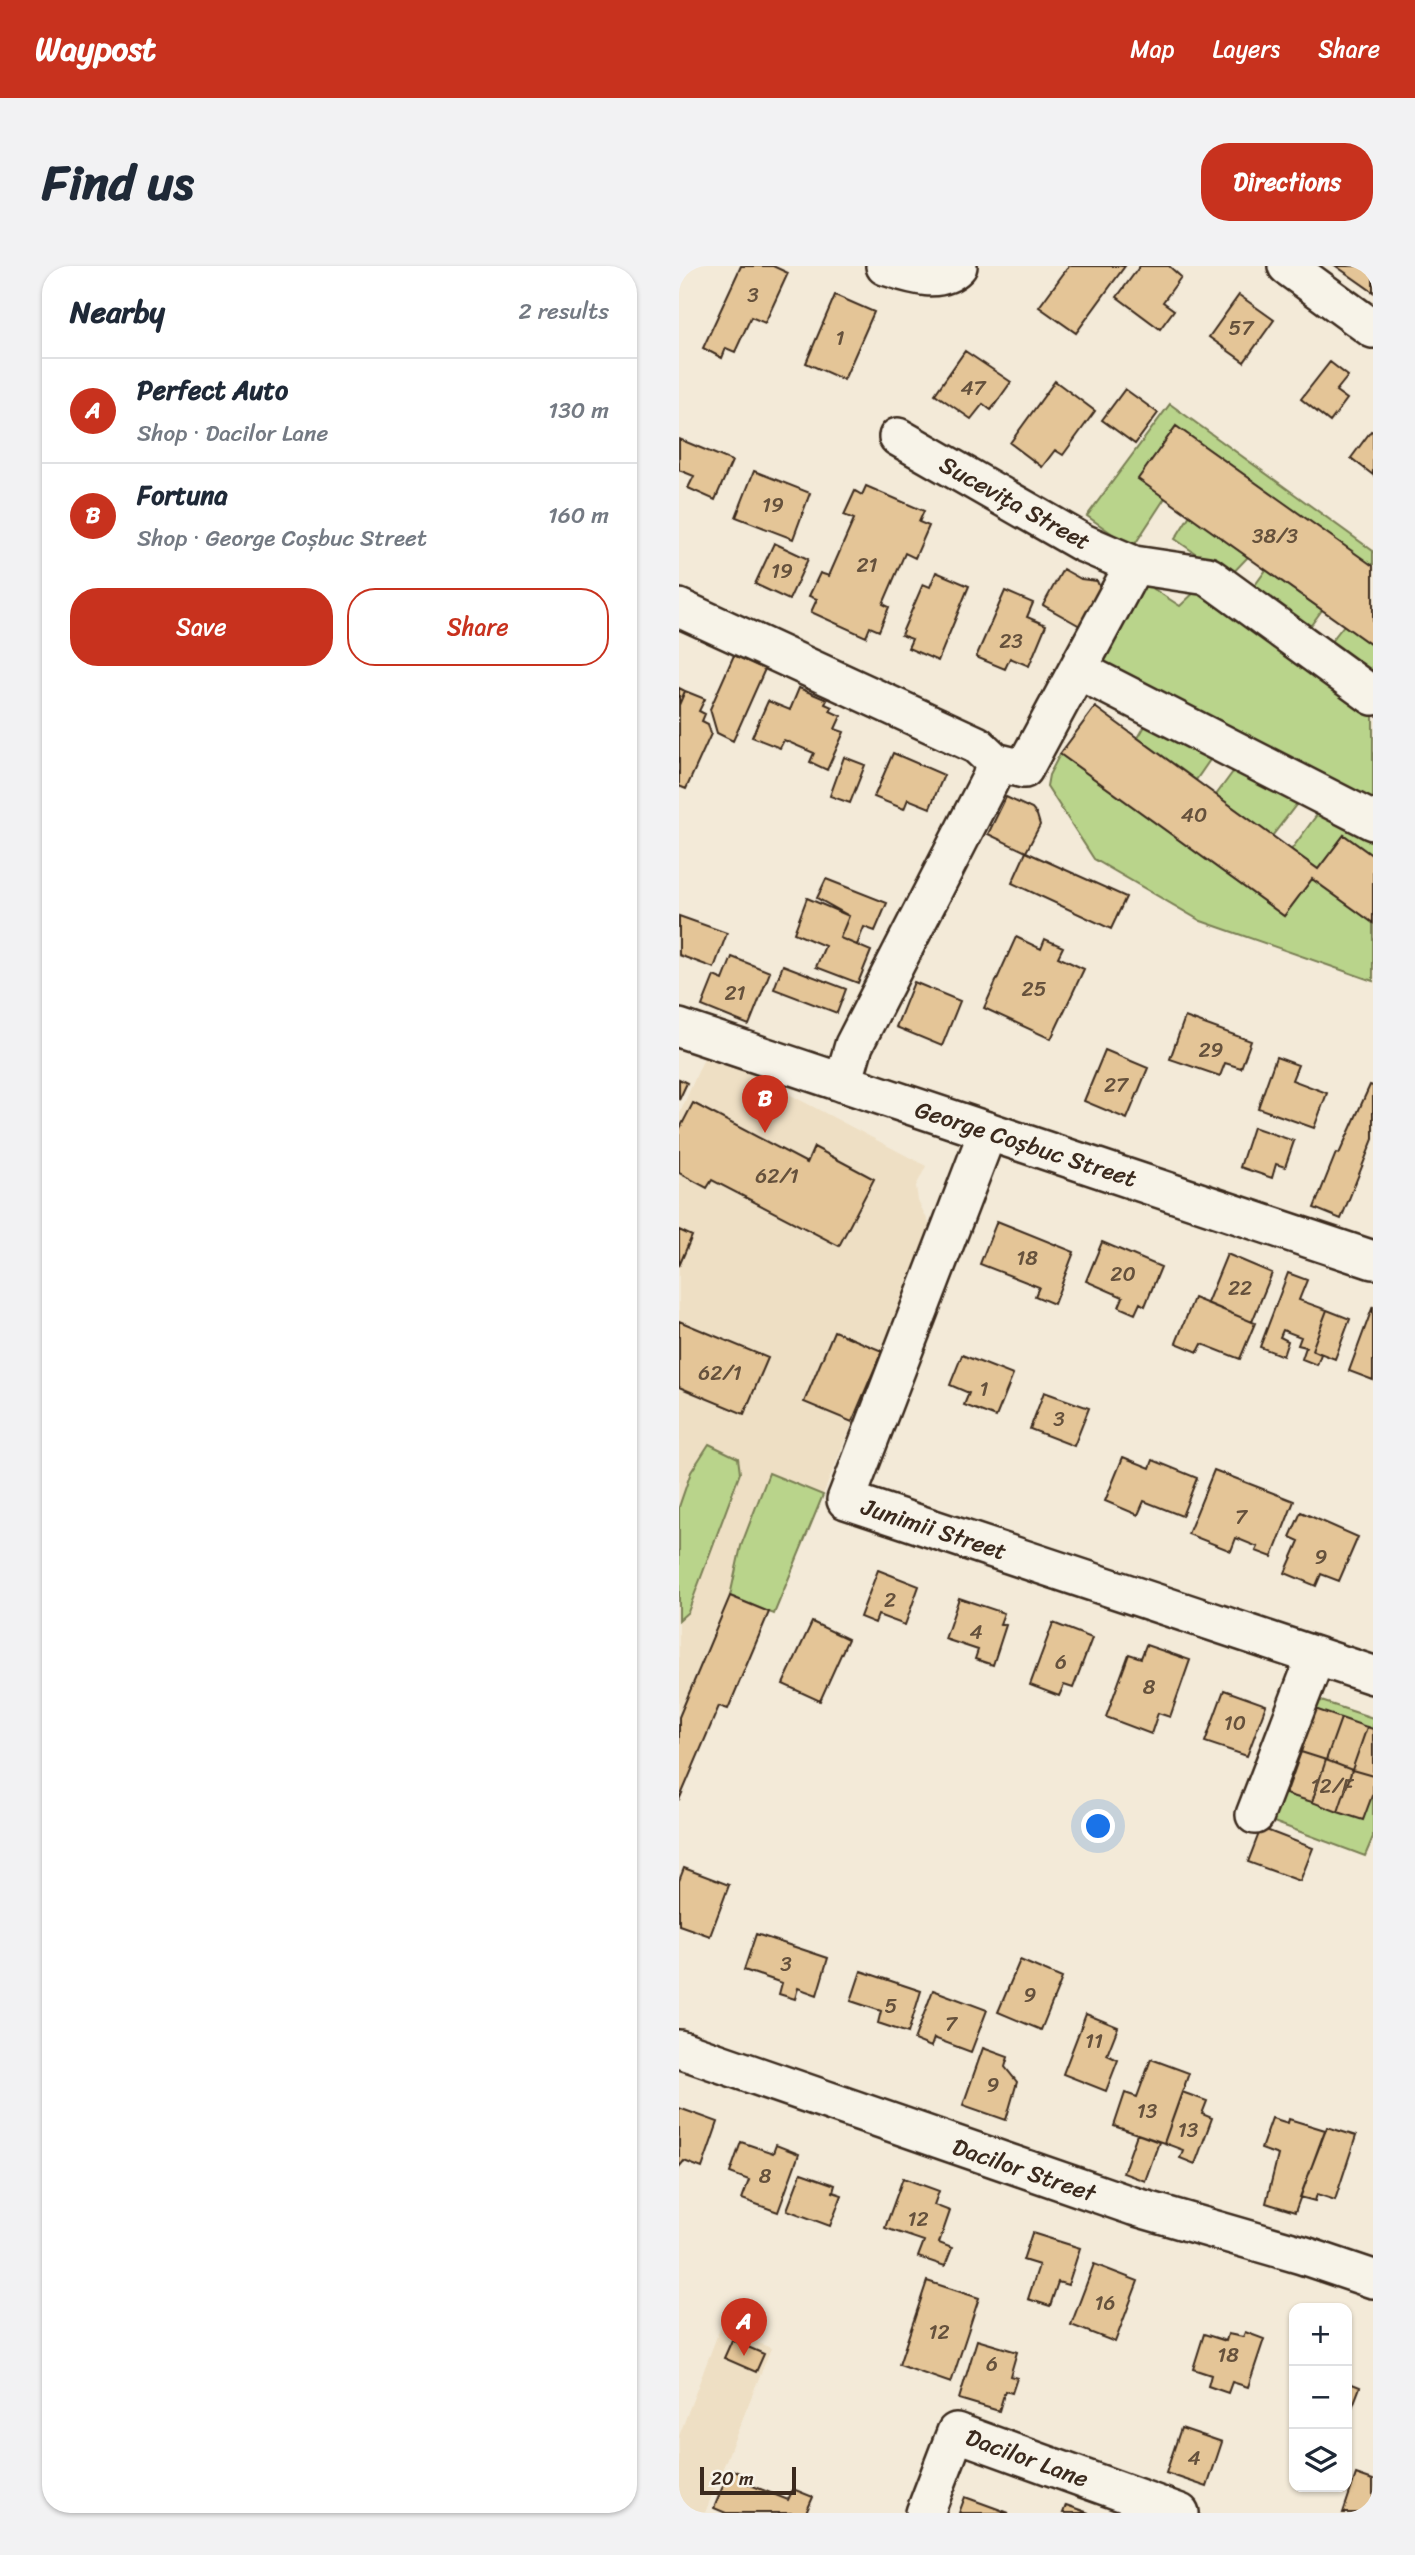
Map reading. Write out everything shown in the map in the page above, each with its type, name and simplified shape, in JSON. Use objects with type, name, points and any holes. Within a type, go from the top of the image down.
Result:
[{"type":"street","points":[[885,266],[923,277],[955,269]]},
{"type":"street","points":[[1287,266],[1373,329]]},
{"type":"street","name":"Sucevița Street","points":[[898,437],[1083,543],[1134,565],[1208,576],[1373,696]]},
{"type":"street","points":[[679,608],[977,745],[995,762],[1024,769],[1134,565]]},
{"type":"street","points":[[1079,670],[1373,821]]},
{"type":"street","points":[[843,1083],[854,1045],[991,778],[995,762]]},
{"type":"street","name":"George Coșbuc Street","points":[[679,1028],[1373,1260]]},
{"type":"street","name":"Junimii Street","points":[[988,1131],[846,1500],[1373,1675]]},
{"type":"street","points":[[1255,1815],[1316,1656]]},
{"type":"street","name":"Dacilor Street","points":[[679,2049],[1133,2206],[1302,2255],[1373,2279]]},
{"type":"street","name":"Dacilor Lane","points":[[925,2513],[956,2432],[1180,2513]]},
{"type":"shaded area","points":[[707,1051],[926,1166],[916,1186],[918,1201],[932,1229],[774,1614],[769,1612],[728,1709],[719,1706],[679,1800],[679,1115]]},
{"type":"shaded area","points":[[720,2328],[771,2348],[705,2513],[679,2513],[679,2436]]},
{"type":"green space","points":[[1170,404],[1373,551],[1373,567],[1176,426],[1139,478],[1165,498],[1135,544],[1127,544],[1087,516]]},
{"type":"green space","points":[[1190,515],[1248,557],[1229,577],[1175,539]]},
{"type":"green space","points":[[1266,570],[1322,610],[1306,632],[1250,592]]},
{"type":"green space","points":[[1143,582],[1180,606],[1200,587],[1373,707],[1373,810],[1097,661]]},
{"type":"green space","points":[[1344,625],[1373,646],[1373,681],[1326,648]]},
{"type":"green space","points":[[1149,719],[1214,754],[1196,780],[1138,738]]},
{"type":"green space","points":[[1060,754],[1284,916],[1312,879],[1373,923],[1373,981],[1201,921],[1094,859],[1047,786],[1049,775]]},
{"type":"green space","points":[[1238,765],[1299,801],[1272,836],[1216,795]]},
{"type":"green space","points":[[1322,808],[1373,834],[1373,856],[1344,835],[1318,869],[1291,850]]},
{"type":"green space","points":[[709,1444],[738,1458],[740,1473],[688,1612],[679,1620],[679,1507],[691,1472]]},
{"type":"green space","points":[[769,1473],[823,1495],[774,1614],[730,1596],[741,1546]]},
{"type":"green space","points":[[1309,1697],[1373,1718],[1373,1837],[1365,1856],[1263,1818]]},
{"type":"building","points":[[741,266],[773,266],[788,273],[765,323],[751,317],[735,352],[726,348],[722,358],[703,348]]},
{"type":"building","points":[[1069,266],[1125,266],[1076,333],[1039,307]]},
{"type":"building","points":[[1140,266],[1169,266],[1181,277],[1163,302],[1174,310],[1160,329],[1117,297]]},
{"type":"building","points":[[1336,266],[1373,266],[1373,292]]},
{"type":"building","points":[[835,295],[874,312],[844,380],[806,363]]},
{"type":"building","points":[[1239,295],[1274,320],[1244,362],[1209,337]]},
{"type":"building","points":[[965,351],[1011,382],[991,410],[983,404],[971,419],[935,394]]},
{"type":"building","points":[[1330,362],[1348,376],[1336,391],[1347,399],[1330,422],[1301,399]]},
{"type":"building","points":[[1055,381],[1095,411],[1063,455],[1055,450],[1042,467],[1010,443]]},
{"type":"building","points":[[1125,389],[1158,413],[1135,444],[1102,420]]},
{"type":"building","points":[[1176,426],[1373,566],[1373,640],[1370,644],[1138,479]]},
{"type":"building","points":[[1371,431],[1373,432],[1373,475],[1351,458]]},
{"type":"building","points":[[679,439],[732,461],[715,500],[688,488],[694,476],[679,470]]},
{"type":"building","points":[[754,471],[810,493],[793,539],[736,517]]},
{"type":"building","points":[[866,486],[924,511],[919,522],[929,526],[915,558],[905,553],[883,604],[889,607],[879,631],[870,627],[866,637],[811,612],[817,599],[809,596],[820,573],[829,576],[854,519],[844,515],[855,491],[862,495]]},
{"type":"building","points":[[774,543],[808,559],[789,600],[755,584]]},
{"type":"building","points":[[1063,569],[1081,579],[1097,581],[1101,590],[1080,626],[1043,605]]},
{"type":"building","points":[[936,572],[969,586],[938,661],[908,648],[912,639],[901,635],[923,584],[930,587]]},
{"type":"building","points":[[1005,591],[1033,603],[1027,617],[1046,625],[1029,666],[1010,658],[1005,669],[976,657]]},
{"type":"building","points":[[734,655],[765,669],[733,741],[717,733],[710,709]]},
{"type":"building","points":[[679,688],[685,691],[679,705]]},
{"type":"building","points":[[799,688],[827,700],[825,704],[832,707],[830,711],[841,716],[835,729],[844,732],[827,770],[810,762],[814,753],[784,740],[780,748],[752,737],[768,701],[790,710]]},
{"type":"building","points":[[685,691],[705,699],[699,711],[705,714],[702,721],[708,724],[711,734],[686,789],[679,786],[679,705]]},
{"type":"building","points":[[1095,707],[1318,869],[1344,835],[1373,856],[1373,923],[1312,879],[1284,916],[1060,754]]},
{"type":"building","points":[[893,753],[944,775],[930,808],[908,799],[904,809],[874,797]]},
{"type":"building","points":[[844,757],[865,765],[850,803],[830,796]]},
{"type":"building","points":[[1006,797],[1032,809],[1037,815],[1040,825],[1026,852],[988,834]]},
{"type":"building","points":[[1026,852],[1126,897],[1111,929],[1012,883]]},
{"type":"building","points":[[826,879],[887,903],[875,931],[864,927],[857,945],[840,938],[849,916],[817,898]]},
{"type":"building","points":[[807,898],[849,916],[840,938],[871,951],[858,983],[816,967],[825,946],[794,933]]},
{"type":"building","points":[[679,916],[727,933],[714,968],[679,955]]},
{"type":"building","points":[[1016,937],[1041,949],[1045,939],[1063,947],[1058,957],[1084,969],[1051,1039],[984,1008]]},
{"type":"building","points":[[732,957],[770,972],[749,1025],[702,1006],[714,976],[723,980]]},
{"type":"building","points":[[783,965],[846,989],[837,1013],[774,989]]},
{"type":"building","points":[[914,982],[960,1001],[942,1046],[896,1027]]},
{"type":"building","points":[[1185,1017],[1251,1041],[1241,1068],[1225,1063],[1220,1076],[1170,1059]]},
{"type":"building","points":[[1105,1050],[1148,1068],[1127,1119],[1084,1101]]},
{"type":"building","points":[[1276,1057],[1298,1065],[1292,1080],[1327,1093],[1314,1128],[1258,1108]]},
{"type":"building","points":[[679,1079],[687,1083],[679,1100]]},
{"type":"building","points":[[1370,1085],[1373,1086],[1373,1139],[1341,1219],[1314,1208],[1336,1153],[1339,1154]]},
{"type":"building","points":[[693,1103],[807,1163],[814,1147],[874,1179],[839,1246],[712,1180],[707,1188],[679,1173],[679,1130]]},
{"type":"building","points":[[1253,1127],[1294,1141],[1285,1167],[1276,1164],[1272,1178],[1240,1167]]},
{"type":"building","points":[[997,1221],[1074,1252],[1054,1304],[1035,1296],[1039,1287],[980,1264]]},
{"type":"building","points":[[679,1230],[692,1236],[679,1266]]},
{"type":"building","points":[[1102,1242],[1161,1267],[1145,1306],[1140,1303],[1135,1314],[1119,1307],[1123,1297],[1086,1281]]},
{"type":"building","points":[[1227,1254],[1272,1273],[1252,1322],[1207,1303]]},
{"type":"building","points":[[1288,1273],[1307,1280],[1299,1300],[1327,1310],[1312,1350],[1321,1354],[1317,1365],[1302,1359],[1306,1347],[1298,1345],[1301,1337],[1283,1330],[1280,1337],[1288,1341],[1283,1356],[1260,1347]]},
{"type":"building","points":[[1194,1298],[1255,1323],[1240,1359],[1202,1344],[1198,1352],[1176,1343]]},
{"type":"building","points":[[1373,1306],[1373,1380],[1349,1371]]},
{"type":"building","points":[[1327,1310],[1350,1319],[1335,1359],[1312,1350]]},
{"type":"building","points":[[679,1321],[768,1358],[744,1414],[679,1387]]},
{"type":"building","points":[[834,1331],[882,1351],[852,1422],[804,1402]]},
{"type":"building","points":[[962,1355],[1013,1375],[996,1417],[964,1405],[969,1393],[950,1385]]},
{"type":"building","points":[[1044,1392],[1089,1408],[1074,1446],[1030,1429]]},
{"type":"building","points":[[1123,1457],[1150,1468],[1153,1460],[1197,1478],[1182,1516],[1144,1501],[1138,1515],[1105,1501]]},
{"type":"building","points":[[1214,1470],[1294,1501],[1272,1557],[1256,1551],[1258,1547],[1236,1538],[1231,1551],[1188,1534]]},
{"type":"building","points":[[1301,1512],[1358,1537],[1339,1581],[1321,1574],[1316,1586],[1285,1573],[1299,1541],[1290,1537]]},
{"type":"building","points":[[878,1570],[919,1586],[905,1625],[878,1615],[875,1623],[860,1617]]},
{"type":"building","points":[[730,1596],[769,1612],[728,1709],[719,1706],[679,1800],[679,1717]]},
{"type":"building","points":[[959,1598],[1004,1613],[1000,1624],[1006,1625],[993,1665],[975,1659],[978,1650],[945,1639]]},
{"type":"building","points":[[812,1622],[848,1639],[820,1701],[783,1684]]},
{"type":"building","points":[[1053,1623],[1092,1638],[1073,1688],[1064,1685],[1059,1696],[1030,1685]]},
{"type":"building","points":[[1146,1645],[1190,1660],[1170,1717],[1158,1713],[1151,1734],[1106,1717],[1129,1654],[1141,1658]]},
{"type":"building","points":[[1224,1690],[1266,1705],[1247,1756],[1205,1742]]},
{"type":"building","points":[[1315,1709],[1341,1718],[1326,1760],[1301,1752]]},
{"type":"building","points":[[1341,1718],[1367,1727],[1352,1770],[1326,1760]]},
{"type":"building","points":[[1367,1727],[1373,1729],[1373,1776],[1352,1770]]},
{"type":"building","points":[[1301,1752],[1326,1760],[1312,1802],[1286,1794]]},
{"type":"building","points":[[1326,1760],[1352,1770],[1338,1812],[1312,1802]]},
{"type":"building","points":[[1352,1770],[1373,1776],[1373,1793],[1363,1820],[1338,1812]]},
{"type":"building","points":[[1261,1828],[1313,1848],[1300,1881],[1248,1862]]},
{"type":"building","points":[[684,1868],[729,1885],[710,1936],[679,1925],[679,1881]]},
{"type":"building","points":[[756,1934],[828,1958],[817,1995],[798,1988],[795,1999],[779,1994],[782,1983],[744,1970]]},
{"type":"building","points":[[1020,1960],[1062,1978],[1041,2030],[998,2012]]},
{"type":"building","points":[[861,1971],[921,1991],[908,2033],[878,2023],[881,2011],[851,2001]]},
{"type":"building","points":[[933,1990],[987,2010],[971,2052],[934,2038],[931,2047],[914,2040]]},
{"type":"building","points":[[1086,2014],[1118,2027],[1107,2055],[1118,2060],[1106,2091],[1063,2074]]},
{"type":"building","points":[[983,2048],[1008,2057],[1005,2067],[1017,2082],[1006,2120],[963,2105]]},
{"type":"building","points":[[1151,2059],[1189,2073],[1164,2143],[1114,2126],[1125,2093],[1137,2097]]},
{"type":"building","points":[[1182,2092],[1207,2101],[1202,2114],[1212,2118],[1195,2164],[1180,2158],[1183,2150],[1164,2143]]},
{"type":"building","points":[[679,2108],[718,2122],[702,2168],[684,2161],[679,2167]]},
{"type":"building","points":[[1272,2118],[1288,2123],[1289,2119],[1325,2130],[1295,2212],[1266,2203],[1278,2155],[1261,2149]]},
{"type":"building","points":[[1327,2127],[1356,2136],[1335,2200],[1317,2194],[1315,2201],[1300,2197]]},
{"type":"building","points":[[1137,2134],[1159,2142],[1145,2181],[1123,2173]]},
{"type":"building","points":[[741,2142],[773,2153],[776,2145],[799,2154],[778,2212],[742,2199],[749,2180],[730,2173]]},
{"type":"building","points":[[801,2173],[835,2185],[833,2192],[842,2195],[830,2226],[787,2210]]},
{"type":"building","points":[[903,2178],[939,2191],[934,2205],[950,2211],[939,2243],[952,2248],[945,2266],[918,2257],[924,2241],[885,2228]]},
{"type":"building","points":[[1032,2233],[1080,2248],[1068,2285],[1058,2282],[1050,2306],[1028,2299],[1039,2265],[1023,2260]]},
{"type":"building","points":[[1094,2264],[1138,2281],[1115,2342],[1071,2325]]},
{"type":"building","points":[[927,2281],[979,2298],[951,2383],[899,2365]]},
{"type":"building","points":[[1245,2332],[1264,2339],[1248,2387],[1232,2382],[1228,2393],[1208,2386],[1211,2375],[1193,2369],[1204,2334],[1226,2341],[1228,2334],[1243,2337]]},
{"type":"building","points":[[732,2340],[764,2354],[756,2372],[724,2358]]},
{"type":"building","points":[[977,2340],[1017,2352],[1010,2376],[1017,2378],[1012,2393],[1005,2391],[999,2411],[959,2399]]},
{"type":"building","points":[[1352,2384],[1360,2387],[1352,2408]]},
{"type":"building","points":[[1181,2428],[1222,2442],[1207,2487],[1166,2473]]},
{"type":"building","points":[[730,2469],[746,2476],[743,2482],[788,2500],[793,2489],[813,2497],[806,2513],[726,2513],[714,2508]]},
{"type":"building","points":[[1356,2474],[1373,2480],[1373,2513],[1343,2513]]},
{"type":"building","points":[[965,2497],[1009,2513],[959,2513]]},
{"type":"building","points":[[1066,2505],[1089,2513],[1063,2513]]},
{"type":"place","name":"Fortuna","points":[[765,1133]]},
{"type":"place","name":"Perfect Auto","points":[[744,2356]]}]
